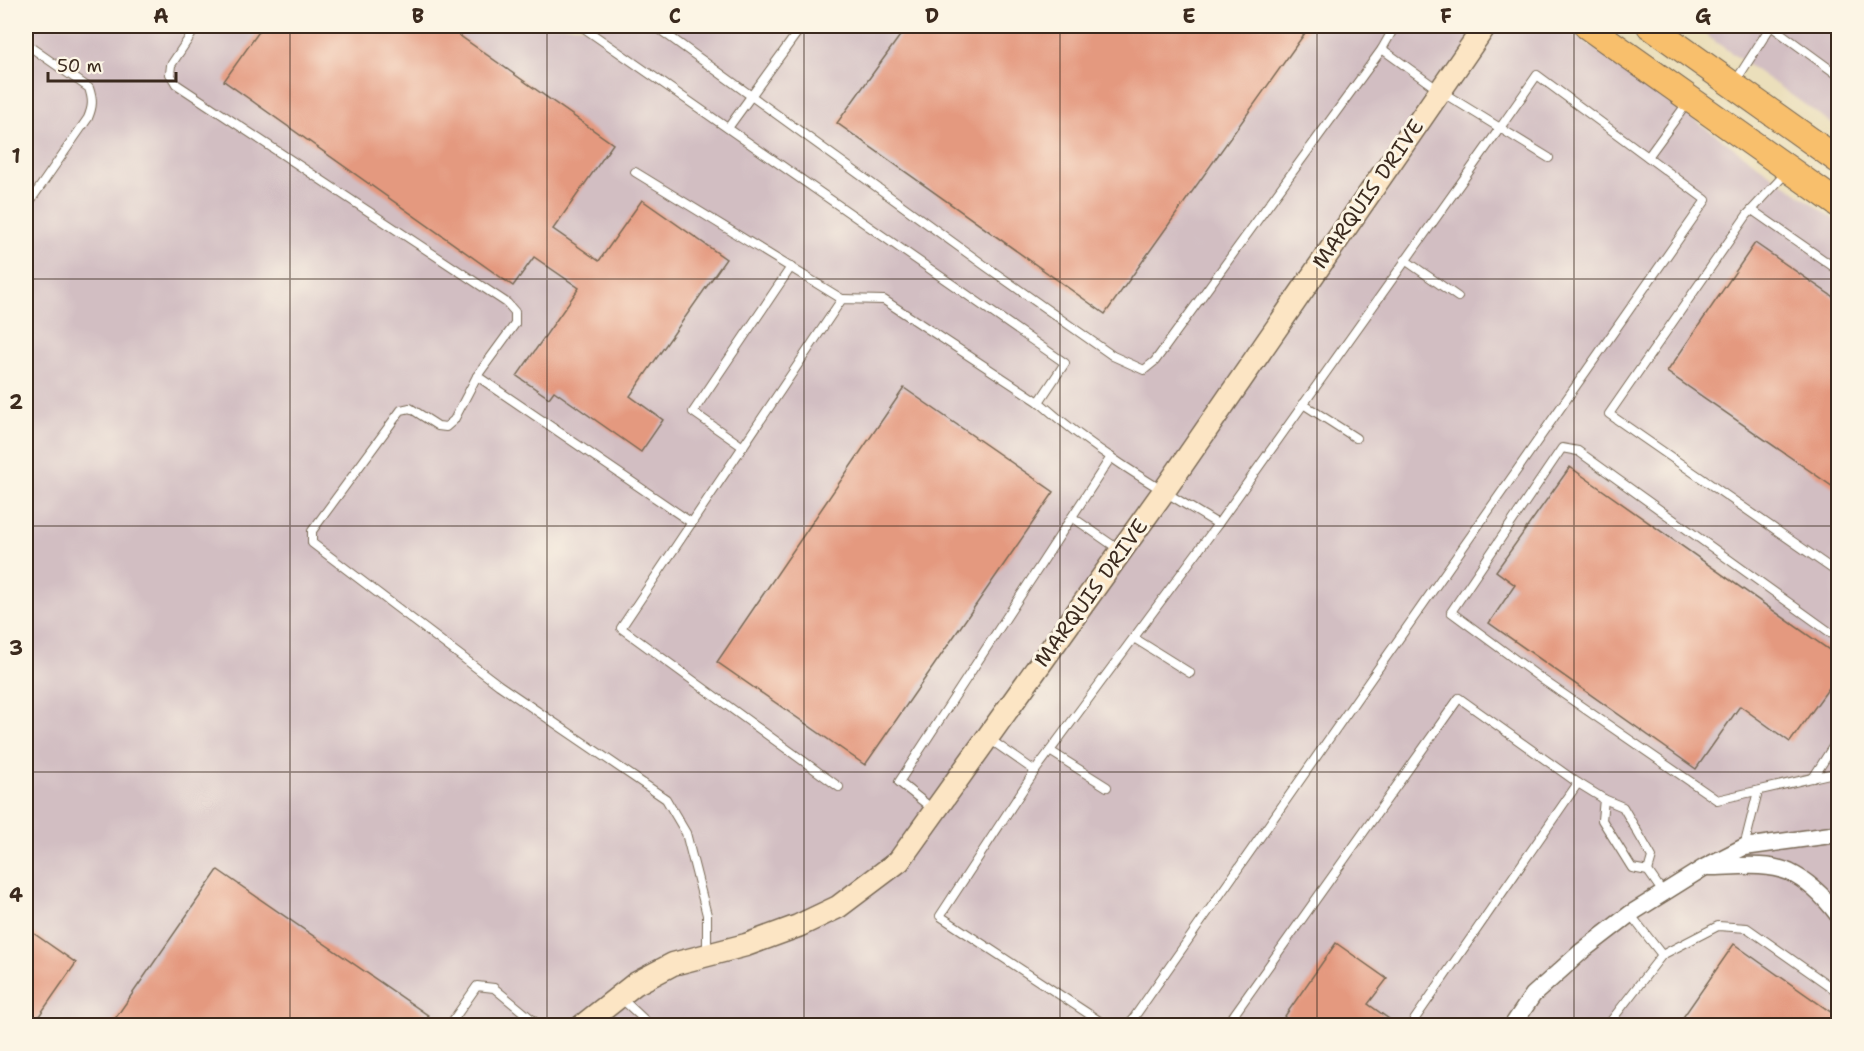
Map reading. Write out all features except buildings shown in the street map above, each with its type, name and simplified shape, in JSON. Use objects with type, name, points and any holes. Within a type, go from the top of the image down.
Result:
[{"type":"main road","points":[[1587,26],[1839,204]]},
{"type":"main road","points":[[1650,26],[1839,160]]},
{"type":"street","name":"MARQUIS DRIVE","points":[[582,1026],[635,984],[673,964],[746,945],[798,927],[837,907],[899,861],[1164,492],[1485,26]]},
{"type":"street","points":[[1512,1026],[1533,995],[1582,951],[1630,914],[1705,867],[1744,847],[1839,834]]},
{"type":"street","points":[[1705,867],[1761,866],[1788,872],[1816,892],[1839,915]]},
{"type":"lane","points":[[197,26],[171,65],[170,74],[176,84],[507,303],[515,312],[515,324],[477,376],[454,420],[446,428],[438,426],[410,408],[401,410],[312,531],[312,543],[499,685],[666,799],[686,833],[707,915],[707,954]]},
{"type":"lane","points":[[581,26],[1065,363],[1039,402]]},
{"type":"lane","points":[[655,26],[993,272],[1113,356],[1144,370],[1155,361],[1382,49],[1395,26]]},
{"type":"lane","points":[[728,128],[802,26]]},
{"type":"lane","points":[[1733,85],[1771,26],[1839,75]]},
{"type":"lane","points":[[26,44],[89,88],[93,98],[88,118],[26,207]]},
{"type":"lane","points":[[1382,49],[1440,91],[1549,158]]},
{"type":"lane","points":[[1107,1026],[940,916],[1035,771],[1218,524],[1537,75],[1706,200],[1128,1026]]},
{"type":"lane","points":[[1648,157],[1690,99]]},
{"type":"lane","points":[[1789,169],[1752,210],[1609,414],[1839,573]]},
{"type":"lane","points":[[635,172],[842,299],[884,300],[1039,402],[1078,435],[1164,492],[1218,524]]},
{"type":"lane","points":[[1752,210],[1839,270]]},
{"type":"lane","points":[[1405,260],[1458,297]]},
{"type":"lane","points":[[743,447],[693,412],[790,267]]},
{"type":"lane","points":[[839,787],[621,628],[842,299]]},
{"type":"lane","points":[[477,376],[692,523]]},
{"type":"lane","points":[[1303,405],[1356,438]]},
{"type":"lane","points":[[1839,638],[1578,451],[1562,448],[1451,612],[1543,680],[1717,800],[1839,772]]},
{"type":"lane","points":[[936,811],[899,782],[1111,457]]},
{"type":"lane","points":[[1072,516],[1121,552]]},
{"type":"lane","points":[[1134,638],[1190,673]]},
{"type":"lane","points":[[1226,1026],[1459,698],[1578,783],[1604,799],[1623,807],[1652,857],[1648,871]]},
{"type":"lane","points":[[988,738],[1035,771]]},
{"type":"lane","points":[[1813,778],[1839,739]]},
{"type":"lane","points":[[1050,751],[1107,787]]},
{"type":"lane","points":[[1410,1026],[1578,783]]},
{"type":"lane","points":[[1744,847],[1758,791]]},
{"type":"lane","points":[[1604,799],[1602,820],[1612,837],[1632,868],[1648,871],[1664,894]]},
{"type":"lane","points":[[1630,914],[1662,956]]},
{"type":"lane","points":[[1607,1026],[1662,956],[1718,926],[1747,928],[1839,992]]},
{"type":"lane","points":[[449,1026],[477,986],[494,988],[540,1026]]},
{"type":"lane","points":[[619,996],[651,1026]]},
{"type":"shaded area","points":[[26,26],[1563,26],[1838,222],[1838,1025],[26,1025]]},
{"type":"shaded area","points":[[1693,26],[1838,26],[1838,128]]}]
